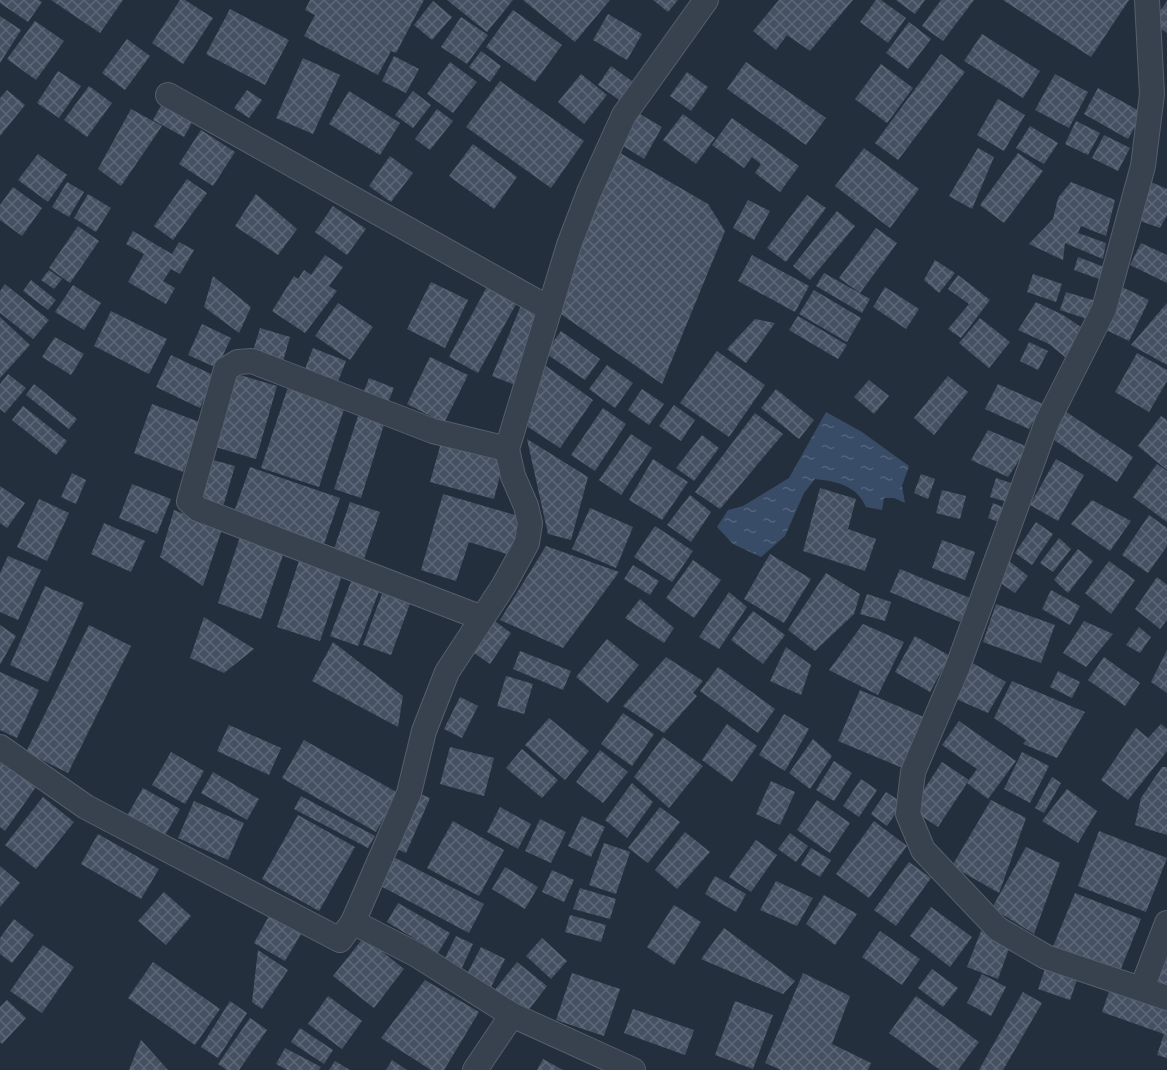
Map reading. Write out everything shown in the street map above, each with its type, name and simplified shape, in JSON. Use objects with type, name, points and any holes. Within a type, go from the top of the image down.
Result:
[{"type":"street","points":[[0,747],[86,807],[340,940],[353,922],[409,793],[424,731],[447,672],[527,543],[530,523],[507,449],[582,212],[624,116],[706,0]]},
{"type":"street","points":[[1147,0],[1152,94],[1143,166],[1104,309],[1047,422],[958,666],[913,772],[908,814],[923,850],[998,929],[1046,957],[1167,998]]},
{"type":"street","points":[[168,95],[550,309]]},
{"type":"street","points":[[482,618],[209,514],[189,501],[226,369],[237,362],[252,362],[433,430],[507,449]]},
{"type":"street","points":[[353,922],[417,955],[512,1015],[633,1070]]},
{"type":"street","points":[[1142,988],[1167,923]]},
{"type":"street","points":[[475,1070],[512,1015]]},
{"type":"water","points":[[826,412],[862,432],[909,466],[902,486],[905,503],[894,498],[884,498],[882,510],[866,507],[852,489],[831,481],[815,479],[804,493],[785,536],[761,557],[733,544],[717,527],[728,510],[743,506],[789,478]]},
{"type":"building","points":[[0,0],[39,0],[42,2],[28,22],[0,3]]},
{"type":"building","points":[[51,0],[123,0],[100,33]]},
{"type":"building","points":[[180,0],[185,0],[213,18],[183,64],[152,43]]},
{"type":"building","points":[[310,0],[424,0],[396,53],[391,51],[378,75],[304,36],[315,15],[305,10]]},
{"type":"building","points":[[447,0],[513,0],[487,32]]},
{"type":"building","points":[[523,0],[610,0],[575,42]]},
{"type":"building","points":[[653,0],[678,0],[668,12]]},
{"type":"building","points":[[779,0],[853,0],[810,51],[787,35],[776,50],[753,31]]},
{"type":"building","points":[[876,0],[881,0],[906,18],[888,43],[860,22]]},
{"type":"building","points":[[896,0],[925,0],[915,14]]},
{"type":"building","points":[[941,0],[974,0],[943,41],[922,26]]},
{"type":"building","points":[[1003,0],[1129,0],[1091,57]]},
{"type":"building","points":[[433,1],[452,17],[432,40],[414,25]]},
{"type":"building","points":[[1167,1],[1167,33],[1152,23]]},
{"type":"building","points":[[230,9],[289,40],[265,85],[206,54]]},
{"type":"building","points":[[513,10],[562,45],[535,82],[486,47]]},
{"type":"building","points":[[608,14],[642,34],[627,60],[593,40]]},
{"type":"building","points":[[0,16],[21,30],[0,63]]},
{"type":"building","points":[[461,17],[488,35],[467,64],[441,47]]},
{"type":"building","points":[[35,21],[64,41],[36,80],[7,59]]},
{"type":"building","points":[[909,22],[931,39],[908,69],[886,53]]},
{"type":"building","points":[[982,34],[1040,71],[1023,98],[964,61]]},
{"type":"building","points":[[127,39],[150,56],[125,90],[102,73]]},
{"type":"building","points":[[481,51],[501,66],[490,82],[469,67]]},
{"type":"building","points":[[941,54],[965,72],[898,160],[875,143]]},
{"type":"building","points":[[394,56],[419,69],[406,93],[382,81]]},
{"type":"building","points":[[303,58],[340,75],[313,134],[276,118]]},
{"type":"building","points":[[450,62],[477,82],[453,113],[427,94]]},
{"type":"building","points":[[746,62],[826,118],[806,145],[727,89]]},
{"type":"building","points":[[881,64],[913,88],[887,123],[855,99]]},
{"type":"building","points":[[611,66],[636,84],[622,102],[598,85]]},
{"type":"building","points":[[58,71],[81,86],[59,118],[37,103]]},
{"type":"building","points":[[687,72],[708,87],[691,111],[670,96]]},
{"type":"building","points":[[581,74],[607,95],[584,124],[558,102]]},
{"type":"building","points":[[1055,74],[1088,92],[1069,128],[1035,110]]},
{"type":"building","points":[[500,81],[584,141],[551,188],[466,127]]},
{"type":"building","points":[[89,86],[112,103],[87,137],[64,120]]},
{"type":"building","points":[[1098,88],[1143,113],[1128,139],[1084,114]]},
{"type":"building","points":[[7,90],[25,105],[0,136],[0,98]]},
{"type":"building","points":[[247,90],[262,100],[249,118],[234,108]]},
{"type":"building","points":[[349,91],[400,123],[380,155],[329,124]]},
{"type":"building","points":[[413,91],[431,105],[413,128],[395,115]]},
{"type":"building","points":[[998,99],[1025,115],[1004,151],[977,135]]},
{"type":"building","points":[[164,100],[195,117],[184,137],[153,120]]},
{"type":"building","points":[[131,109],[162,126],[121,186],[98,169]]},
{"type":"building","points":[[437,109],[453,121],[430,150],[415,139]]},
{"type":"building","points":[[638,113],[662,127],[644,159],[620,144]]},
{"type":"building","points":[[683,114],[715,138],[696,164],[663,140]]},
{"type":"building","points":[[732,118],[799,166],[780,192],[755,173],[761,164],[752,157],[744,168],[712,145]]},
{"type":"building","points":[[1076,121],[1100,133],[1088,155],[1065,144]]},
{"type":"building","points":[[1030,126],[1058,143],[1044,164],[1016,148]]},
{"type":"building","points":[[201,130],[235,152],[213,186],[179,164]]},
{"type":"building","points":[[1104,135],[1130,148],[1118,171],[1092,158]]},
{"type":"building","points":[[473,144],[517,177],[494,209],[449,176]]},
{"type":"building","points":[[864,148],[919,189],[890,228],[835,186]]},
{"type":"building","points":[[978,148],[994,157],[972,209],[949,196]]},
{"type":"building","points":[[615,150],[708,204],[725,231],[662,384],[555,310]]},
{"type":"building","points":[[1018,153],[1043,171],[1004,223],[980,205]]},
{"type":"building","points":[[38,154],[67,175],[48,202],[18,180]]},
{"type":"building","points":[[390,156],[413,173],[391,202],[369,186]]},
{"type":"building","points":[[187,179],[207,193],[173,240],[154,226]]},
{"type":"building","points":[[1144,179],[1167,189],[1167,215],[1160,228],[1132,218]]},
{"type":"building","points":[[67,182],[84,192],[69,217],[52,207]]},
{"type":"building","points":[[1071,182],[1115,200],[1106,236],[1081,226],[1078,233],[1106,243],[1103,259],[1065,243],[1063,260],[1029,244],[1053,219],[1058,198]]},
{"type":"building","points":[[13,187],[42,208],[22,236],[0,220],[0,205]]},
{"type":"building","points":[[88,194],[111,208],[96,232],[74,218]]},
{"type":"building","points":[[256,194],[297,229],[278,255],[235,226]]},
{"type":"building","points":[[807,195],[826,208],[786,262],[767,248]]},
{"type":"building","points":[[748,200],[770,211],[754,240],[733,228]]},
{"type":"building","points":[[333,206],[366,229],[347,255],[315,232]]},
{"type":"building","points":[[837,211],[855,226],[810,280],[793,266]]},
{"type":"building","points":[[78,226],[99,241],[70,283],[49,268]]},
{"type":"building","points":[[876,228],[897,243],[860,293],[839,278]]},
{"type":"building","points":[[133,231],[172,254],[179,242],[194,250],[180,274],[171,269],[163,281],[175,288],[166,304],[128,282],[144,254],[126,244]]},
{"type":"building","points":[[1141,243],[1167,255],[1167,283],[1130,265]]},
{"type":"building","points":[[325,255],[343,267],[329,286],[337,291],[305,333],[272,311],[294,276],[298,279],[304,270],[311,275]]},
{"type":"building","points":[[752,255],[809,286],[795,312],[738,281]]},
{"type":"building","points":[[1078,257],[1104,267],[1099,279],[1074,270]]},
{"type":"building","points":[[935,260],[955,273],[939,293],[924,280]]},
{"type":"building","points":[[49,270],[62,279],[54,289],[41,280]]},
{"type":"building","points":[[824,273],[870,299],[862,313],[816,286]]},
{"type":"building","points":[[1033,274],[1062,284],[1056,302],[1027,292]]},
{"type":"building","points":[[958,275],[990,300],[961,338],[948,329],[969,304],[948,289]]},
{"type":"building","points":[[213,276],[251,307],[239,333],[204,307]]},
{"type":"building","points":[[31,280],[56,300],[48,310],[23,291]]},
{"type":"building","points":[[490,281],[520,297],[478,373],[449,357]]},
{"type":"building","points":[[431,282],[468,300],[445,348],[407,329]]},
{"type":"building","points":[[5,284],[49,320],[33,339],[0,313],[0,291]]},
{"type":"building","points":[[73,285],[101,303],[84,330],[55,312]]},
{"type":"building","points":[[885,287],[919,309],[906,329],[873,307]]},
{"type":"building","points":[[1122,287],[1149,300],[1129,341],[1102,328]]},
{"type":"building","points":[[814,290],[861,318],[847,342],[799,314]]},
{"type":"building","points":[[1066,292],[1096,301],[1090,320],[1060,310]]},
{"type":"building","points":[[1036,302],[1063,315],[1087,331],[1071,362],[1049,344],[1018,330]]},
{"type":"building","points":[[338,303],[373,327],[350,360],[315,336]]},
{"type":"building","points":[[522,303],[545,312],[515,385],[492,376]]},
{"type":"building","points":[[1167,303],[1167,365],[1131,345]]},
{"type":"building","points":[[111,311],[167,339],[149,374],[94,346]]},
{"type":"building","points":[[798,316],[847,345],[838,359],[789,330]]},
{"type":"building","points":[[0,317],[30,345],[0,378]]},
{"type":"building","points":[[980,318],[1010,342],[989,368],[959,343]]},
{"type":"building","points":[[755,319],[775,323],[746,363],[727,349]]},
{"type":"building","points":[[202,324],[231,338],[217,368],[188,355]]},
{"type":"building","points":[[260,328],[290,337],[281,368],[251,358]]},
{"type":"building","points":[[561,331],[600,359],[585,380],[545,353]]},
{"type":"building","points":[[55,337],[84,354],[71,375],[42,357]]},
{"type":"building","points":[[1029,342],[1048,351],[1038,370],[1020,361]]},
{"type":"building","points":[[313,348],[346,361],[335,389],[302,377]]},
{"type":"building","points":[[717,351],[765,385],[729,437],[680,403]]},
{"type":"building","points":[[1137,353],[1167,370],[1167,381],[1149,412],[1115,392]]},
{"type":"building","points":[[171,355],[215,376],[200,408],[156,387]]},
{"type":"building","points":[[430,357],[468,375],[444,423],[407,404]]},
{"type":"building","points":[[607,365],[633,383],[615,408],[589,389]]},
{"type":"building","points":[[546,366],[593,400],[560,448],[522,423]]},
{"type":"building","points":[[233,373],[277,386],[256,459],[212,446]]},
{"type":"building","points":[[8,374],[26,388],[5,413],[0,409],[0,384]]},
{"type":"building","points":[[948,376],[968,392],[934,435],[914,418]]},
{"type":"building","points":[[369,378],[394,388],[385,409],[361,399]]},
{"type":"building","points":[[869,380],[889,396],[874,414],[854,397]]},
{"type":"building","points":[[34,384],[77,419],[69,429],[26,395]]},
{"type":"building","points":[[289,384],[346,403],[319,487],[261,468]]},
{"type":"building","points":[[998,384],[1043,404],[1029,429],[985,409]]},
{"type":"building","points":[[642,389],[664,404],[649,425],[628,410]]},
{"type":"building","points":[[776,389],[814,420],[799,439],[761,408]]},
{"type":"building","points":[[152,404],[202,423],[183,472],[134,453]]},
{"type":"building","points":[[674,405],[695,420],[681,441],[659,426]]},
{"type":"building","points":[[23,406],[67,441],[56,455],[12,420]]},
{"type":"building","points":[[603,408],[626,424],[595,471],[571,455]]},
{"type":"building","points":[[360,410],[386,418],[361,498],[334,489]]},
{"type":"building","points":[[1065,411],[1133,457],[1117,482],[1048,436]]},
{"type":"building","points":[[755,413],[783,434],[720,509],[695,492]]},
{"type":"building","points":[[1161,416],[1167,420],[1167,470],[1138,446]]},
{"type":"building","points":[[988,430],[1028,447],[1008,477],[971,460]]},
{"type":"building","points":[[631,434],[652,448],[621,495],[599,480]]},
{"type":"building","points":[[702,435],[719,448],[694,481],[676,468]]},
{"type":"building","points":[[527,439],[588,477],[571,540],[548,534]]},
{"type":"building","points":[[441,443],[504,460],[494,499],[430,482]]},
{"type":"building","points":[[206,458],[235,466],[222,510],[193,501]]},
{"type":"building","points":[[653,459],[688,482],[662,520],[629,500]]},
{"type":"building","points":[[1056,459],[1084,475],[1058,521],[1030,505]]},
{"type":"building","points":[[1157,464],[1167,471],[1167,522],[1133,497]]},
{"type":"building","points":[[250,467],[340,498],[324,544],[234,512]]},
{"type":"building","points":[[72,473],[86,480],[76,504],[61,497]]},
{"type":"building","points":[[921,474],[935,479],[928,499],[914,493]]},
{"type":"building","points":[[996,478],[1017,485],[1011,503],[990,497]]},
{"type":"building","points":[[132,484],[171,499],[157,534],[119,518]]},
{"type":"building","points":[[0,486],[25,503],[7,528],[0,523]]},
{"type":"building","points":[[820,488],[856,499],[848,529],[876,539],[865,571],[803,551]]},
{"type":"building","points":[[942,490],[966,496],[960,519],[936,513]]},
{"type":"building","points":[[443,494],[525,518],[513,556],[469,542],[456,581],[421,570]]},
{"type":"building","points":[[690,495],[711,512],[691,542],[667,525]]},
{"type":"building","points":[[39,499],[69,513],[47,561],[17,547]]},
{"type":"building","points":[[1092,500],[1131,521],[1110,551],[1071,524]]},
{"type":"building","points":[[350,502],[380,512],[364,559],[334,549]]},
{"type":"building","points":[[993,503],[1007,509],[1001,523],[988,518]]},
{"type":"building","points":[[590,508],[633,527],[616,568],[572,549]]},
{"type":"building","points":[[174,510],[222,529],[203,586],[160,557]]},
{"type":"building","points":[[1149,515],[1167,528],[1167,546],[1148,573],[1122,555]]},
{"type":"building","points":[[1036,522],[1053,534],[1032,565],[1015,553]]},
{"type":"building","points":[[104,523],[145,541],[131,572],[91,554]]},
{"type":"building","points":[[655,526],[693,551],[672,582],[634,557]]},
{"type":"building","points":[[240,537],[284,552],[261,619],[218,603]]},
{"type":"building","points":[[1059,538],[1071,549],[1053,572],[1040,563]]},
{"type":"building","points":[[942,540],[975,552],[965,580],[932,568]]},
{"type":"building","points":[[546,546],[619,572],[563,648],[500,620]]},
{"type":"building","points":[[1078,549],[1093,561],[1068,593],[1054,580]]},
{"type":"building","points":[[770,554],[811,579],[784,623],[744,599]]},
{"type":"building","points":[[8,556],[41,570],[18,620],[0,612],[0,573]]},
{"type":"building","points":[[300,558],[343,572],[320,641],[277,627]]},
{"type":"building","points":[[693,560],[721,580],[694,618],[666,598]]},
{"type":"building","points":[[1009,561],[1028,576],[1015,593],[996,580]]},
{"type":"building","points":[[1109,561],[1135,580],[1111,614],[1085,593]]},
{"type":"building","points":[[633,565],[659,581],[650,595],[624,579]]},
{"type":"building","points":[[900,569],[970,598],[960,622],[890,592]]},
{"type":"building","points":[[826,573],[860,594],[854,614],[815,651],[788,630]]},
{"type":"building","points":[[1157,577],[1167,585],[1167,620],[1160,629],[1135,609]]},
{"type":"building","points":[[352,579],[380,589],[358,646],[330,636]]},
{"type":"building","points":[[45,586],[84,603],[48,682],[10,665]]},
{"type":"building","points":[[1051,590],[1080,606],[1070,625],[1042,609]]},
{"type":"building","points":[[383,591],[411,601],[391,655],[363,645]]},
{"type":"building","points":[[729,592],[747,607],[719,649],[699,637]]},
{"type":"building","points":[[867,594],[891,602],[885,621],[860,614]]},
{"type":"building","points":[[640,599],[674,628],[664,643],[625,618]]},
{"type":"building","points":[[996,604],[1055,625],[1041,663],[983,642]]},
{"type":"building","points":[[753,611],[785,635],[763,664],[731,640]]},
{"type":"building","points":[[204,617],[254,649],[224,673],[190,658]]},
{"type":"building","points":[[492,619],[511,633],[490,664],[471,651]]},
{"type":"building","points":[[1084,621],[1113,634],[1086,667],[1063,653]]},
{"type":"building","points":[[863,624],[904,642],[878,695],[829,670]]},
{"type":"building","points":[[0,625],[16,636],[0,665]]},
{"type":"building","points":[[89,625],[131,646],[68,773],[26,752]]},
{"type":"building","points":[[1139,627],[1151,637],[1140,653],[1126,645]]},
{"type":"building","points":[[915,636],[950,656],[930,692],[895,672]]},
{"type":"building","points":[[607,639],[639,665],[608,703],[576,677]]},
{"type":"building","points":[[333,642],[403,696],[398,727],[312,681]]},
{"type":"building","points":[[786,647],[811,665],[801,695],[770,681]]},
{"type":"building","points":[[1167,650],[1167,693],[1151,682]]},
{"type":"building","points":[[520,651],[571,671],[563,690],[513,669]]},
{"type":"building","points":[[666,657],[703,681],[693,693],[697,696],[664,733],[623,706]]},
{"type":"building","points":[[1104,657],[1140,683],[1125,706],[1088,680]]},
{"type":"building","points":[[969,661],[1006,682],[988,713],[947,695]]},
{"type":"building","points":[[718,667],[775,709],[758,733],[700,691]]},
{"type":"building","points":[[1058,671],[1080,682],[1072,698],[1050,687]]},
{"type":"building","points":[[0,672],[39,690],[17,738],[0,730]]},
{"type":"building","points":[[506,676],[533,684],[524,714],[497,706]]},
{"type":"building","points":[[1012,681],[1085,712],[1057,758],[1023,744],[1026,740],[994,718]]},
{"type":"building","points":[[860,690],[926,718],[905,769],[838,741]]},
{"type":"building","points":[[460,697],[478,706],[462,738],[444,729]]},
{"type":"building","points":[[623,713],[654,734],[632,766],[601,744]]},
{"type":"building","points":[[784,714],[809,729],[785,771],[759,755]]},
{"type":"building","points":[[549,718],[589,751],[565,780],[525,745]]},
{"type":"building","points":[[959,721],[1016,761],[988,799],[967,783],[938,827],[911,809],[942,762],[969,780],[977,769],[942,745]]},
{"type":"building","points":[[727,724],[757,746],[732,782],[702,760]]},
{"type":"building","points":[[1161,724],[1167,729],[1167,751],[1128,800],[1101,780],[1136,728],[1148,738]]},
{"type":"building","points":[[229,725],[281,748],[269,775],[217,751]]},
{"type":"building","points":[[663,737],[703,766],[669,808],[634,777]]},
{"type":"building","points":[[813,739],[832,756],[810,789],[789,773]]},
{"type":"building","points":[[304,740],[398,793],[376,832],[282,778]]},
{"type":"building","points":[[450,747],[494,758],[484,796],[440,784]]},
{"type":"building","points":[[522,749],[558,780],[542,798],[506,768]]},
{"type":"building","points":[[600,750],[628,772],[603,803],[576,782]]},
{"type":"building","points":[[171,752],[204,771],[185,804],[152,785]]},
{"type":"building","points":[[1022,752],[1049,766],[1030,803],[1004,789]]},
{"type":"building","points":[[0,758],[38,784],[5,831],[0,827]]},
{"type":"building","points":[[834,761],[852,773],[834,801],[816,790]]},
{"type":"building","points":[[1162,767],[1167,767],[1167,835],[1135,825],[1141,798]]},
{"type":"building","points":[[213,772],[259,799],[247,820],[201,793]]},
{"type":"building","points":[[1052,777],[1061,783],[1044,813],[1035,808]]},
{"type":"building","points":[[861,779],[877,790],[859,817],[843,806]]},
{"type":"building","points":[[771,781],[795,792],[780,825],[756,814]]},
{"type":"building","points":[[632,783],[653,802],[627,838],[605,820]]},
{"type":"building","points":[[143,788],[180,809],[164,837],[127,816]]},
{"type":"building","points":[[1067,789],[1097,811],[1078,843],[1042,821]]},
{"type":"building","points":[[413,791],[430,798],[406,853],[389,846]]},
{"type":"building","points":[[886,792],[903,803],[887,826],[871,814]]},
{"type":"building","points":[[301,796],[375,836],[368,848],[294,809]]},
{"type":"building","points":[[43,797],[74,822],[36,869],[5,845]]},
{"type":"building","points":[[817,800],[850,823],[830,853],[797,830]]},
{"type":"building","points":[[991,800],[1026,818],[999,893],[952,866]]},
{"type":"building","points":[[194,801],[244,823],[228,860],[178,838]]},
{"type":"building","points":[[500,807],[531,824],[518,849],[487,832]]},
{"type":"building","points":[[660,807],[680,822],[648,863],[628,848]]},
{"type":"building","points":[[298,815],[355,847],[319,911],[262,879]]},
{"type":"building","points":[[582,816],[605,827],[591,857],[568,846]]},
{"type":"building","points":[[540,819],[566,832],[551,863],[525,851]]},
{"type":"building","points":[[453,821],[504,850],[479,896],[427,868]]},
{"type":"building","points":[[874,821],[907,846],[869,898],[836,874]]},
{"type":"building","points":[[1099,831],[1167,858],[1146,912],[1078,886]]},
{"type":"building","points":[[685,832],[710,852],[677,889],[655,870]]},
{"type":"building","points":[[790,833],[808,846],[796,862],[778,849]]},
{"type":"building","points":[[98,834],[159,869],[141,899],[81,864]]},
{"type":"building","points":[[756,840],[777,855],[751,892],[729,877]]},
{"type":"building","points":[[604,843],[630,852],[616,894],[589,885]]},
{"type":"building","points":[[1026,847],[1060,863],[1034,934],[992,908]]},
{"type":"building","points":[[811,848],[831,860],[820,877],[801,865]]},
{"type":"building","points":[[390,855],[484,904],[469,933],[375,883]]},
{"type":"building","points":[[909,862],[931,878],[896,926],[874,910]]},
{"type":"building","points":[[0,866],[20,883],[0,907]]},
{"type":"building","points":[[505,867],[538,887],[525,909],[492,889]]},
{"type":"building","points":[[552,870],[574,880],[564,902],[542,892]]},
{"type":"building","points":[[715,876],[746,894],[736,912],[705,894]]},
{"type":"building","points":[[776,881],[813,898],[797,926],[760,910]]},
{"type":"building","points":[[580,888],[616,899],[610,919],[573,909]]},
{"type":"building","points":[[164,892],[191,916],[166,945],[138,921]]},
{"type":"building","points":[[1075,893],[1141,919],[1118,976],[1052,949]]},
{"type":"building","points":[[824,895],[857,914],[835,945],[806,924]]},
{"type":"building","points":[[398,903],[450,933],[438,953],[387,922]]},
{"type":"building","points":[[674,905],[701,922],[674,965],[647,947]]},
{"type":"building","points":[[931,907],[972,937],[950,967],[910,936]]},
{"type":"building","points":[[570,915],[606,925],[601,942],[565,932]]},
{"type":"building","points":[[269,916],[301,934],[285,961],[254,943]]},
{"type":"building","points":[[14,919],[34,935],[12,963],[0,954],[0,938]]},
{"type":"building","points":[[724,928],[795,981],[783,994],[701,959]]},
{"type":"building","points":[[880,931],[920,959],[902,985],[862,957]]},
{"type":"building","points":[[981,931],[1011,943],[998,979],[967,967]]},
{"type":"building","points":[[456,936],[473,944],[460,972],[442,964]]},
{"type":"building","points":[[364,937],[404,969],[374,1008],[333,976]]},
{"type":"building","points":[[542,938],[567,961],[551,979],[526,956]]},
{"type":"building","points":[[43,945],[74,967],[42,1013],[10,991]]},
{"type":"building","points":[[481,947],[505,959],[490,989],[466,976]]},
{"type":"building","points":[[1167,948],[1167,995],[1152,989]]},
{"type":"building","points":[[258,950],[288,970],[262,1009],[252,1002]]},
{"type":"building","points":[[153,962],[220,1009],[195,1045],[128,998]]},
{"type":"building","points":[[517,962],[547,986],[524,1016],[494,991]]},
{"type":"building","points":[[1047,963],[1079,974],[1070,1000],[1038,989]]},
{"type":"building","points":[[932,969],[958,988],[943,1007],[918,988]]},
{"type":"building","points":[[572,973],[620,989],[604,1036],[556,1020]]},
{"type":"building","points":[[803,973],[850,996],[832,1044],[871,1063],[868,1070],[781,1070],[765,1063]]},
{"type":"building","points":[[982,974],[1006,987],[991,1016],[967,1003]]},
{"type":"building","points":[[425,980],[479,1012],[444,1070],[431,1070],[381,1038]]},
{"type":"building","points":[[1111,986],[1167,1006],[1167,1058],[1157,1055],[1164,1034],[1102,1012]]},
{"type":"building","points":[[1023,992],[1042,1003],[1003,1070],[979,1070]]},
{"type":"building","points":[[328,996],[362,1021],[342,1049],[308,1024]]},
{"type":"building","points":[[916,996],[979,1042],[958,1070],[940,1070],[889,1033]]},
{"type":"building","points":[[7,1000],[26,1018],[2,1044],[0,1042],[0,1007]]},
{"type":"building","points":[[230,1001],[247,1013],[218,1058],[201,1047]]},
{"type":"building","points":[[735,1001],[773,1015],[753,1069],[715,1055]]},
{"type":"building","points":[[633,1009],[694,1030],[685,1055],[624,1033]]},
{"type":"building","points":[[250,1018],[267,1030],[239,1070],[227,1070],[218,1064]]},
{"type":"building","points":[[300,1028],[333,1050],[324,1064],[291,1042]]},
{"type":"building","points":[[141,1040],[168,1070],[129,1070]]},
{"type":"building","points":[[285,1048],[321,1067],[319,1070],[287,1070],[276,1064]]},
{"type":"building","points":[[543,1059],[563,1070],[537,1070]]},
{"type":"building","points":[[392,1060],[407,1070],[386,1070]]},
{"type":"building","points":[[335,1061],[350,1070],[329,1070]]}]
